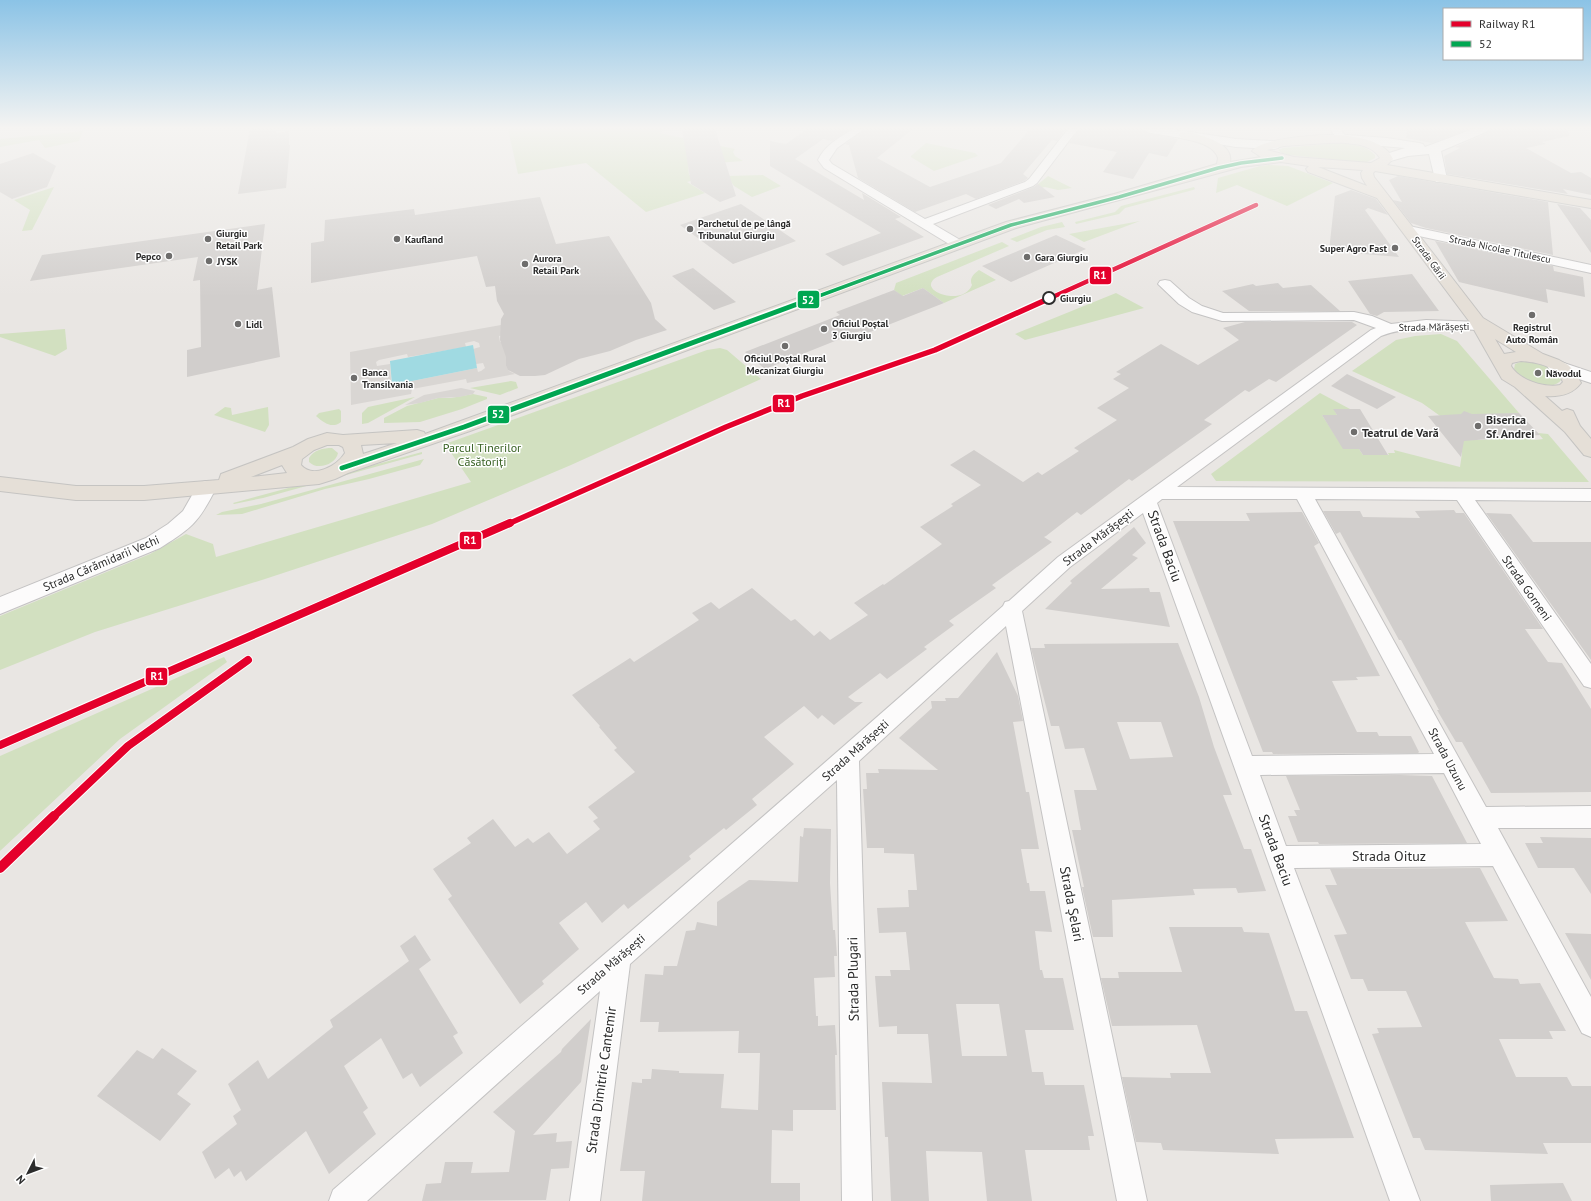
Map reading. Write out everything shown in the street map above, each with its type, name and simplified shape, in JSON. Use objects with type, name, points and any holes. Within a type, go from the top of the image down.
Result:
[{"type":"main road","points":[[0,484],[76,493],[144,493],[327,475],[342,468],[442,435],[767,317],[958,244],[1024,222],[1158,185]]},
{"type":"main road","points":[[1354,185],[1383,196]]},
{"type":"main road","name":"Strada Gării","points":[[1374,185],[1478,323]]},
{"type":"main road","points":[[1477,185],[1591,204]]},
{"type":"main road","points":[[1478,323],[1537,358],[1564,370],[1570,377],[1572,383],[1566,389],[1552,392],[1540,390],[1516,381]]},
{"type":"main road","points":[[1478,323],[1508,374],[1571,428],[1591,451]]},
{"type":"main road","points":[[1503,365],[1505,360],[1511,357],[1520,356],[1537,358]]},
{"type":"main road","points":[[1566,389],[1571,428]]},
{"type":"main road","points":[[206,488],[299,450],[317,441],[442,435]]},
{"type":"main road","points":[[342,468],[350,462],[354,453],[351,444],[345,440]]},
{"type":"main road","points":[[299,450],[292,462],[292,467],[295,472],[308,477]]},
{"type":"street","points":[[860,185],[958,244]]},
{"type":"street","points":[[924,223],[1026,185]]},
{"type":"street","name":"Strada Nicolae Titulescu","points":[[1409,230],[1591,269]]},
{"type":"street","name":"Strada Mărășești","points":[[1165,284],[1184,301],[1197,309],[1222,317],[1354,316],[1367,319],[1388,328]]},
{"type":"street","name":"Strada Mărășești","points":[[344,1201],[618,958],[848,757],[1012,607],[1064,562],[1376,333],[1388,328],[1478,323]]},
{"type":"street","points":[[1555,365],[1591,378]]},
{"type":"street","points":[[1566,389],[1591,388]]},
{"type":"street","name":"Strada Cărămidarii Vechi","points":[[0,606],[153,543],[173,530],[194,511],[206,488]]},
{"type":"street","points":[[1152,496],[1303,494],[1591,495]]},
{"type":"street","name":"Strada Uzunu","points":[[1303,494],[1591,1024]]},
{"type":"street","name":"Strada Gorneni","points":[[1462,495],[1591,680]]},
{"type":"street","name":"Strada Baciu","points":[[1152,496],[1244,766],[1405,1201]]},
{"type":"street","name":"Strada Șelari","points":[[1012,607],[1132,1201]]},
{"type":"street","name":"Strada Plugari","points":[[848,757],[857,1201]]},
{"type":"street","points":[[1244,766],[1450,763]]},
{"type":"street","points":[[1480,818],[1591,817]]},
{"type":"street","name":"Strada Oituz","points":[[1278,857],[1499,855]]},
{"type":"street","name":"Strada Dimitrie Cantemir","points":[[585,1201],[618,958]]},
{"type":"green space","points":[[613,185],[692,185],[705,193],[646,212]]},
{"type":"green space","points":[[733,185],[781,186],[752,197]]},
{"type":"green space","points":[[1066,185],[1072,188],[1058,190],[1045,187],[1024,192],[1036,186]]},
{"type":"green space","points":[[1217,185],[1237,185],[1216,193]]},
{"type":"green space","points":[[1237,185],[1329,185],[1287,206]]},
{"type":"green space","points":[[54,187],[32,230],[22,231],[30,210],[14,200]]},
{"type":"green space","points":[[1194,187],[1195,189],[1193,190],[1125,208],[1119,214],[1076,224],[1075,222],[1115,212],[1121,206]]},
{"type":"green space","points":[[1140,221],[1084,242],[1069,234]]},
{"type":"green space","points":[[1062,222],[1065,227],[1047,230],[1017,242],[1010,239],[1041,227]]},
{"type":"green space","points":[[1002,242],[1009,246],[937,277],[932,282],[932,287],[942,294],[951,296],[960,295],[967,292],[972,285],[972,277],[979,270],[996,280],[944,303],[923,288],[902,296],[894,290],[896,283]]},
{"type":"green space","points":[[1116,293],[1144,308],[1025,340],[1015,334]]},
{"type":"green space","points":[[65,329],[67,349],[55,356],[0,337],[0,334]]},
{"type":"green space","points":[[1441,334],[1457,341],[1519,413],[1473,416],[1469,413],[1461,423],[1478,440],[1514,438],[1515,433],[1521,434],[1524,438],[1529,438],[1527,433],[1529,433],[1535,440],[1543,439],[1538,433],[1548,434],[1589,482],[1216,481],[1211,474],[1320,393],[1350,409],[1334,409],[1337,415],[1322,415],[1344,449],[1359,449],[1363,455],[1389,455],[1388,453],[1395,453],[1394,450],[1460,467],[1462,453],[1459,438],[1443,418],[1422,403],[1352,371],[1396,340],[1415,336]]},
{"type":"green space","name":"Parcul Tinerilor Căsătoriți","points":[[720,348],[727,350],[761,379],[571,465],[432,524],[265,579],[95,632],[0,670],[0,616],[150,554],[186,534],[213,544],[216,557],[471,482],[445,444],[707,350]]},
{"type":"green space","points":[[1523,361],[1546,365],[1556,371],[1561,380],[1557,384],[1543,385],[1536,384],[1522,378],[1514,369],[1515,364]]},
{"type":"green space","points":[[511,381],[516,382],[518,388],[500,395],[470,388]]},
{"type":"green space","points":[[473,394],[487,397],[487,399],[462,409],[420,422],[384,423],[384,418],[407,406],[438,398],[451,398]]},
{"type":"green space","points":[[415,397],[368,423],[362,424],[362,413],[368,407]]},
{"type":"green space","points":[[225,407],[231,408],[232,415],[268,407],[269,425],[265,432],[214,415]]},
{"type":"green space","points":[[339,409],[341,411],[341,422],[338,424],[328,424],[316,416],[319,413]]},
{"type":"green space","points":[[332,448],[338,453],[337,457],[330,463],[317,466],[309,462],[309,458],[316,451]]},
{"type":"green space","points":[[422,452],[422,454],[263,498],[233,503]]},
{"type":"green space","points":[[424,459],[420,465],[325,489],[242,514],[216,515],[222,512],[261,504]]},
{"type":"green space","points":[[224,657],[227,662],[120,739],[0,851],[0,756]]},
{"type":"shaded area","points":[[501,325],[509,334],[499,336],[500,342],[511,340],[506,366],[509,371],[515,374],[467,383],[466,379],[412,389],[411,394],[351,405],[350,352]],"holes":[[[474,341],[479,343],[480,347],[473,349],[476,364],[483,363],[485,368],[481,371],[478,372],[477,368],[392,385],[392,389],[383,390],[378,388],[377,383],[391,380],[390,364],[377,366],[376,362],[379,360],[407,354],[408,357],[466,347],[465,343]]]},
{"type":"shaded area","points":[[461,388],[475,391],[473,394],[459,397],[438,398],[405,405],[424,395]]},
{"type":"water","points":[[473,345],[477,368],[392,385],[390,361]]},
{"type":"building","points":[[0,185],[48,185],[47,187],[12,199],[0,192]]},
{"type":"building","points":[[240,185],[286,185],[286,188],[238,194]]},
{"type":"building","points":[[693,185],[733,185],[736,196],[720,202]]},
{"type":"building","points":[[802,185],[839,185],[864,200],[862,193],[901,217],[895,219],[924,237],[843,266],[825,254],[881,233]]},
{"type":"building","points":[[870,185],[926,185],[930,187],[936,185],[1013,185],[976,199],[966,194],[915,212]]},
{"type":"building","points":[[1039,185],[1055,197],[1024,203],[1019,199],[996,209],[988,205]]},
{"type":"building","points":[[1392,185],[1450,185],[1548,202],[1553,255],[1426,228],[1411,223],[1393,200],[1402,202]]},
{"type":"building","points":[[1514,185],[1591,185],[1591,195],[1563,189],[1568,194]]},
{"type":"building","points":[[1351,190],[1376,199],[1388,215],[1368,208],[1365,210],[1399,257],[1329,251],[1335,196]]},
{"type":"building","points":[[540,197],[556,244],[609,236],[651,303],[655,319],[667,330],[636,340],[610,351],[579,359],[545,375],[520,376],[508,370],[506,366],[506,357],[500,340],[501,319],[504,314],[497,301],[495,286],[486,287],[477,256],[311,283],[311,243],[324,241],[325,220],[414,209],[415,215]]},
{"type":"building","points":[[741,204],[796,241],[733,264],[680,225]]},
{"type":"building","points":[[1557,204],[1580,208],[1591,220],[1591,253]]},
{"type":"building","points":[[265,224],[257,290],[272,287],[280,357],[187,377],[187,350],[201,347],[200,280],[193,281],[198,257],[30,281],[42,255]]},
{"type":"building","name":"Gara Giurgiu","points":[[1056,235],[1086,249],[1011,282],[982,266]]},
{"type":"building","points":[[1435,241],[1553,266],[1554,271],[1583,277],[1585,297],[1546,289],[1548,303],[1459,282]]},
{"type":"building","points":[[693,268],[736,302],[714,310],[672,276]]},
{"type":"building","points":[[1412,274],[1439,311],[1384,312],[1377,316],[1370,314],[1348,281]]},
{"type":"building","points":[[1278,283],[1283,288],[1311,285],[1340,311],[1249,311],[1222,291],[1253,284],[1256,286]]},
{"type":"building","points":[[923,288],[944,303],[865,334],[860,331],[765,369],[745,352],[840,315],[836,312],[894,290],[903,296]]},
{"type":"building","points":[[1245,322],[1352,322],[1357,325],[1276,382],[1269,379],[1249,392],[1245,390],[1204,420],[1212,424],[1132,481],[1129,479],[1081,515],[1077,512],[1044,537],[1052,542],[992,585],[996,588],[949,621],[954,625],[924,647],[927,649],[887,679],[880,673],[848,697],[855,702],[863,702],[834,725],[822,715],[818,719],[804,706],[764,737],[794,764],[752,799],[757,805],[726,830],[724,828],[689,856],[691,859],[628,909],[624,904],[602,923],[586,902],[559,923],[579,949],[542,981],[544,984],[520,1004],[448,899],[452,896],[433,869],[471,843],[467,838],[493,819],[515,847],[528,838],[533,843],[549,832],[567,854],[600,829],[593,821],[598,818],[588,807],[635,772],[614,750],[617,748],[599,727],[600,726],[572,695],[630,658],[634,662],[699,620],[692,613],[711,602],[719,609],[752,588],[791,621],[795,619],[814,636],[820,631],[830,640],[868,615],[854,603],[883,584],[884,585],[942,544],[920,527],[953,506],[951,504],[981,485],[950,465],[974,450],[1023,482],[1038,472],[1042,475],[1079,451],[1074,448],[1117,420],[1097,408],[1129,388],[1113,379],[1121,374],[1116,372],[1161,344],[1198,365],[1239,340],[1223,328]]},
{"type":"building","points":[[1347,374],[1396,397],[1377,409],[1331,386]]},
{"type":"building","points":[[1333,409],[1360,409],[1388,455],[1363,455],[1359,449],[1343,449],[1322,415],[1337,415]]},
{"type":"building","points":[[1464,411],[1472,414],[1519,413],[1540,435],[1464,441],[1461,457],[1428,416],[1461,414]]},
{"type":"building","points":[[1454,510],[1456,513],[1464,513],[1543,629],[1525,629],[1548,662],[1562,663],[1591,709],[1591,792],[1491,793],[1462,742],[1456,742],[1340,532],[1336,534],[1323,511],[1360,511],[1363,517],[1420,518],[1415,511]]},
{"type":"building","points":[[1302,512],[1319,543],[1314,546],[1380,676],[1356,677],[1358,680],[1332,681],[1357,732],[1377,732],[1379,736],[1411,736],[1419,752],[1418,753],[1273,754],[1272,752],[1263,752],[1173,521],[1250,521],[1246,513]]},
{"type":"building","points":[[1486,513],[1511,514],[1533,542],[1591,542],[1591,660]]},
{"type":"building","points":[[1134,527],[1146,543],[1132,555],[1138,558],[1101,589],[1149,588],[1150,592],[1160,592],[1170,627],[1045,609],[1072,583],[1070,581]]},
{"type":"building","points":[[1178,643],[1199,697],[1214,747],[1232,795],[1223,795],[1244,849],[1251,849],[1266,891],[1238,893],[1236,888],[1193,889],[1195,895],[1112,900],[1113,937],[1093,937],[1072,830],[1081,830],[1074,790],[1097,790],[1084,748],[1065,749],[1059,726],[1051,726],[1031,648],[1045,648],[1044,644]],"holes":[[[1117,722],[1161,722],[1173,757],[1130,759]]]},
{"type":"building","points":[[997,652],[1018,696],[1023,721],[1013,722],[1026,792],[1029,792],[1039,849],[1021,849],[1027,883],[1029,883],[1030,891],[1045,891],[1052,932],[1035,931],[1040,970],[1042,970],[1044,978],[1063,978],[1074,1030],[1025,1030],[1032,1072],[1043,1072],[1045,1085],[1084,1085],[1094,1136],[1088,1136],[1090,1150],[1025,1150],[1032,1201],[987,1201],[982,1152],[926,1151],[929,1201],[891,1201],[888,1137],[885,1137],[882,1082],[932,1083],[928,1034],[897,1034],[897,1026],[879,1027],[875,976],[891,976],[890,970],[910,970],[906,932],[879,933],[877,908],[909,907],[908,890],[917,890],[914,854],[884,853],[884,848],[867,848],[863,789],[867,789],[866,773],[879,773],[878,769],[938,770],[899,738],[932,708],[931,701],[946,701],[945,698],[958,698]],"holes":[[[956,1004],[999,1004],[1007,1056],[962,1056]]]},
{"type":"building","points":[[1286,776],[1432,776],[1467,843],[1319,844],[1318,842],[1298,842],[1288,816],[1297,816],[1294,810],[1300,810]]},
{"type":"building","points":[[804,828],[831,829],[830,883],[833,930],[835,930],[837,956],[834,956],[835,977],[814,978],[818,1026],[835,1025],[837,1055],[835,1055],[836,1110],[793,1110],[793,1131],[772,1130],[771,1183],[800,1183],[800,1201],[642,1201],[645,1171],[620,1171],[632,1082],[642,1083],[642,1079],[651,1079],[652,1069],[679,1071],[679,1073],[724,1074],[721,1108],[758,1110],[760,1053],[738,1053],[739,1031],[658,1032],[659,1022],[640,1022],[645,974],[663,975],[664,966],[677,966],[686,931],[695,930],[697,922],[717,926],[717,902],[749,880],[798,882],[800,836],[803,837]]},
{"type":"building","points":[[1540,837],[1591,838],[1591,894],[1574,868],[1538,868],[1525,843],[1543,843]]},
{"type":"building","points":[[1480,868],[1508,921],[1465,922],[1494,978],[1518,979],[1520,984],[1540,983],[1566,1031],[1549,1031],[1553,1039],[1499,1039],[1516,1077],[1567,1077],[1572,1086],[1591,1086],[1591,1143],[1543,1143],[1548,1154],[1425,1150],[1420,1138],[1413,1138],[1372,1034],[1379,1033],[1377,1028],[1422,1027],[1406,991],[1368,991],[1363,979],[1351,979],[1334,935],[1347,934],[1325,885],[1337,885],[1330,869]]},
{"type":"building","points":[[1169,927],[1242,927],[1244,932],[1269,933],[1295,1011],[1307,1011],[1354,1138],[1275,1139],[1279,1154],[1163,1150],[1161,1143],[1136,1142],[1122,1077],[1171,1078],[1170,1073],[1211,1073],[1197,1025],[1112,1026],[1101,978],[1119,978],[1118,972],[1182,972]]},
{"type":"building","points":[[1565,933],[1591,934],[1591,980]]},
{"type":"building","points":[[415,935],[431,960],[419,969],[458,1033],[453,1036],[463,1053],[420,1087],[412,1073],[403,1079],[381,1038],[344,1066],[368,1108],[363,1112],[376,1134],[329,1174],[306,1131],[246,1181],[241,1171],[234,1177],[229,1168],[215,1179],[202,1152],[237,1124],[233,1116],[241,1110],[228,1084],[258,1060],[268,1079],[333,1027],[330,1020],[409,961],[400,946]]},
{"type":"building","points":[[591,1019],[581,1082],[533,1135],[557,1133],[556,1142],[572,1141],[569,1168],[551,1169],[546,1200],[422,1201],[426,1184],[441,1183],[445,1162],[473,1162],[471,1173],[509,1172],[515,1131],[493,1112],[561,1052],[562,1049]]},
{"type":"building","points":[[162,1048],[197,1071],[177,1094],[191,1104],[160,1141],[97,1096],[137,1050],[153,1059]]},
{"type":"building","points":[[1563,1183],[1572,1201],[1491,1201],[1490,1185]]},
{"type":"rail line","name":"R1","points":[[0,745],[354,592],[726,427],[802,396],[935,350],[1256,205]]},
{"type":"rail line","name":"R1","points":[[0,868],[128,746],[248,660]]},
{"type":"transit line","name":"52","points":[[342,468],[464,427],[1011,225],[1160,185]]},
{"type":"place","name":"Parchetul de pe lângă Tribunalul Giurgiu","points":[[690,229]]},
{"type":"place","name":"Giurgiu Retail Park","points":[[208,239]]},
{"type":"place","name":"Kaufland","points":[[397,239]]},
{"type":"place","name":"Super Agro Fast","points":[[1395,248]]},
{"type":"place","name":"Pepco","points":[[169,256]]},
{"type":"place","name":"Gara Giurgiu","points":[[1027,257]]},
{"type":"place","name":"JYSK","points":[[209,261]]},
{"type":"place","name":"Aurora Retail Park","points":[[525,264]]},
{"type":"place","name":"Giurgiu","points":[[1049,298]]},
{"type":"place","name":"Registrul Auto Român","points":[[1532,315]]},
{"type":"place","name":"Lidl","points":[[238,324]]},
{"type":"place","name":"Oficiul Poștal 3 Giurgiu","points":[[824,329]]},
{"type":"place","name":"Oficiul Poștal Rural Mecanizat Giurgiu","points":[[785,346]]},
{"type":"place","name":"Năvodul","points":[[1538,373]]},
{"type":"place","name":"Banca Transilvania","points":[[354,378]]},
{"type":"place","name":"Biserica Sf. Andrei","points":[[1478,426]]},
{"type":"place","name":"Teatrul de Vară","points":[[1354,432]]}]
